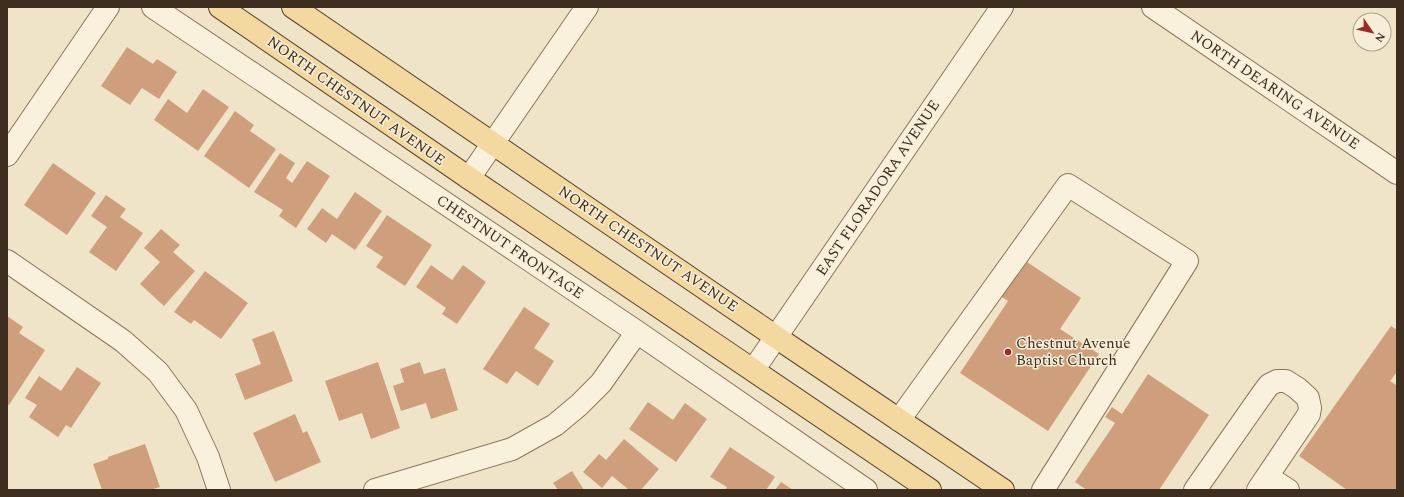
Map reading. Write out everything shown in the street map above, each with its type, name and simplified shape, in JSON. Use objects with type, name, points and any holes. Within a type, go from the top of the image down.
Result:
[{"type":"main road","name":"NORTH CHESTNUT AVENUE","points":[[220,7],[469,178],[930,490]]},
{"type":"main road","name":"NORTH CHESTNUT AVENUE","points":[[293,7],[1003,490]]},
{"type":"street","points":[[7,155],[108,7]]},
{"type":"street","name":"CHESTNUT FRONTAGE","points":[[153,7],[637,332],[866,490]]},
{"type":"street","points":[[469,178],[494,144],[587,7]]},
{"type":"street","name":"EAST FLORADORA AVENUE","points":[[754,370],[1002,7]]},
{"type":"street","name":"NORTH DEARING AVENUE","points":[[1153,7],[1397,173]]},
{"type":"street","points":[[899,420],[1068,185],[1187,261],[1043,490]]},
{"type":"street","points":[[7,261],[123,341],[158,372],[186,410],[208,457],[220,490]]},
{"type":"street","points":[[375,490],[512,449],[555,424],[579,405],[601,383],[637,332]]},
{"type":"street","points":[[1195,490],[1263,393],[1269,386],[1277,382],[1286,381],[1308,398],[1310,408],[1304,422],[1263,483],[1288,490]]},
{"type":"building","points":[[127,47],[153,64],[157,59],[177,72],[159,99],[142,88],[130,105],[101,86]]},
{"type":"building","points":[[203,89],[229,107],[198,151],[154,120],[168,99],[187,113]]},
{"type":"building","points":[[235,111],[254,125],[250,131],[276,149],[249,188],[204,156]]},
{"type":"building","points":[[280,153],[295,163],[286,178],[292,183],[307,161],[330,176],[296,228],[279,216],[283,210],[254,192]]},
{"type":"building","points":[[53,163],[96,193],[67,235],[24,205]]},
{"type":"building","points":[[355,192],[382,211],[355,250],[332,234],[326,243],[307,229],[322,208],[337,219]]},
{"type":"building","points":[[106,195],[126,209],[120,217],[143,233],[116,271],[89,252],[107,227],[91,216]]},
{"type":"building","points":[[387,215],[432,245],[405,286],[376,267],[383,257],[366,246]]},
{"type":"building","points":[[161,229],[180,245],[173,252],[195,271],[164,306],[140,284],[160,262],[144,248]]},
{"type":"building","points":[[1021,258],[1081,298],[1060,329],[1099,354],[1048,431],[960,373],[1008,301],[997,294]]},
{"type":"building","points":[[431,265],[452,280],[463,265],[486,282],[457,324],[442,314],[446,308],[416,287]]},
{"type":"building","points":[[205,271],[248,303],[221,339],[194,320],[191,324],[174,312]]},
{"type":"building","points":[[524,307],[550,324],[534,348],[554,361],[538,386],[516,371],[507,384],[483,369]]},
{"type":"building","points":[[7,316],[23,327],[19,333],[45,350],[9,405],[7,404]]},
{"type":"building","points":[[1391,326],[1397,330],[1397,372],[1390,381],[1396,385],[1397,383],[1397,490],[1347,490],[1299,456]]},
{"type":"building","points":[[274,331],[293,381],[245,400],[235,374],[261,364],[252,339]]},
{"type":"building","points":[[378,362],[400,428],[371,439],[362,413],[339,421],[325,381]]},
{"type":"building","points":[[420,362],[424,374],[445,368],[458,410],[431,419],[426,403],[401,411],[393,386],[404,382],[400,369]]},
{"type":"building","points":[[77,367],[101,383],[71,428],[66,425],[58,437],[29,417],[37,405],[25,398],[39,376],[61,391]]},
{"type":"building","points":[[1148,374],[1209,415],[1159,490],[1087,490],[1075,482],[1115,423],[1105,417],[1112,407],[1122,414]]},
{"type":"building","points":[[648,402],[673,420],[685,403],[707,419],[676,462],[629,429]]},
{"type":"building","points":[[295,414],[303,433],[307,431],[321,462],[275,482],[253,433]]},
{"type":"building","points":[[624,439],[659,469],[641,490],[629,490],[612,476],[602,488],[583,472],[599,454],[606,460]]},
{"type":"building","points":[[145,444],[160,487],[150,490],[102,490],[93,464]]},
{"type":"building","points":[[730,447],[775,477],[766,490],[725,490],[727,487],[710,477]]},
{"type":"building","points":[[572,471],[584,490],[558,490],[553,483]]},
{"type":"building","points":[[781,482],[793,490],[775,490]]},
{"type":"place","name":"Chestnut Avenue Baptist Church","points":[[1008,352]]}]
